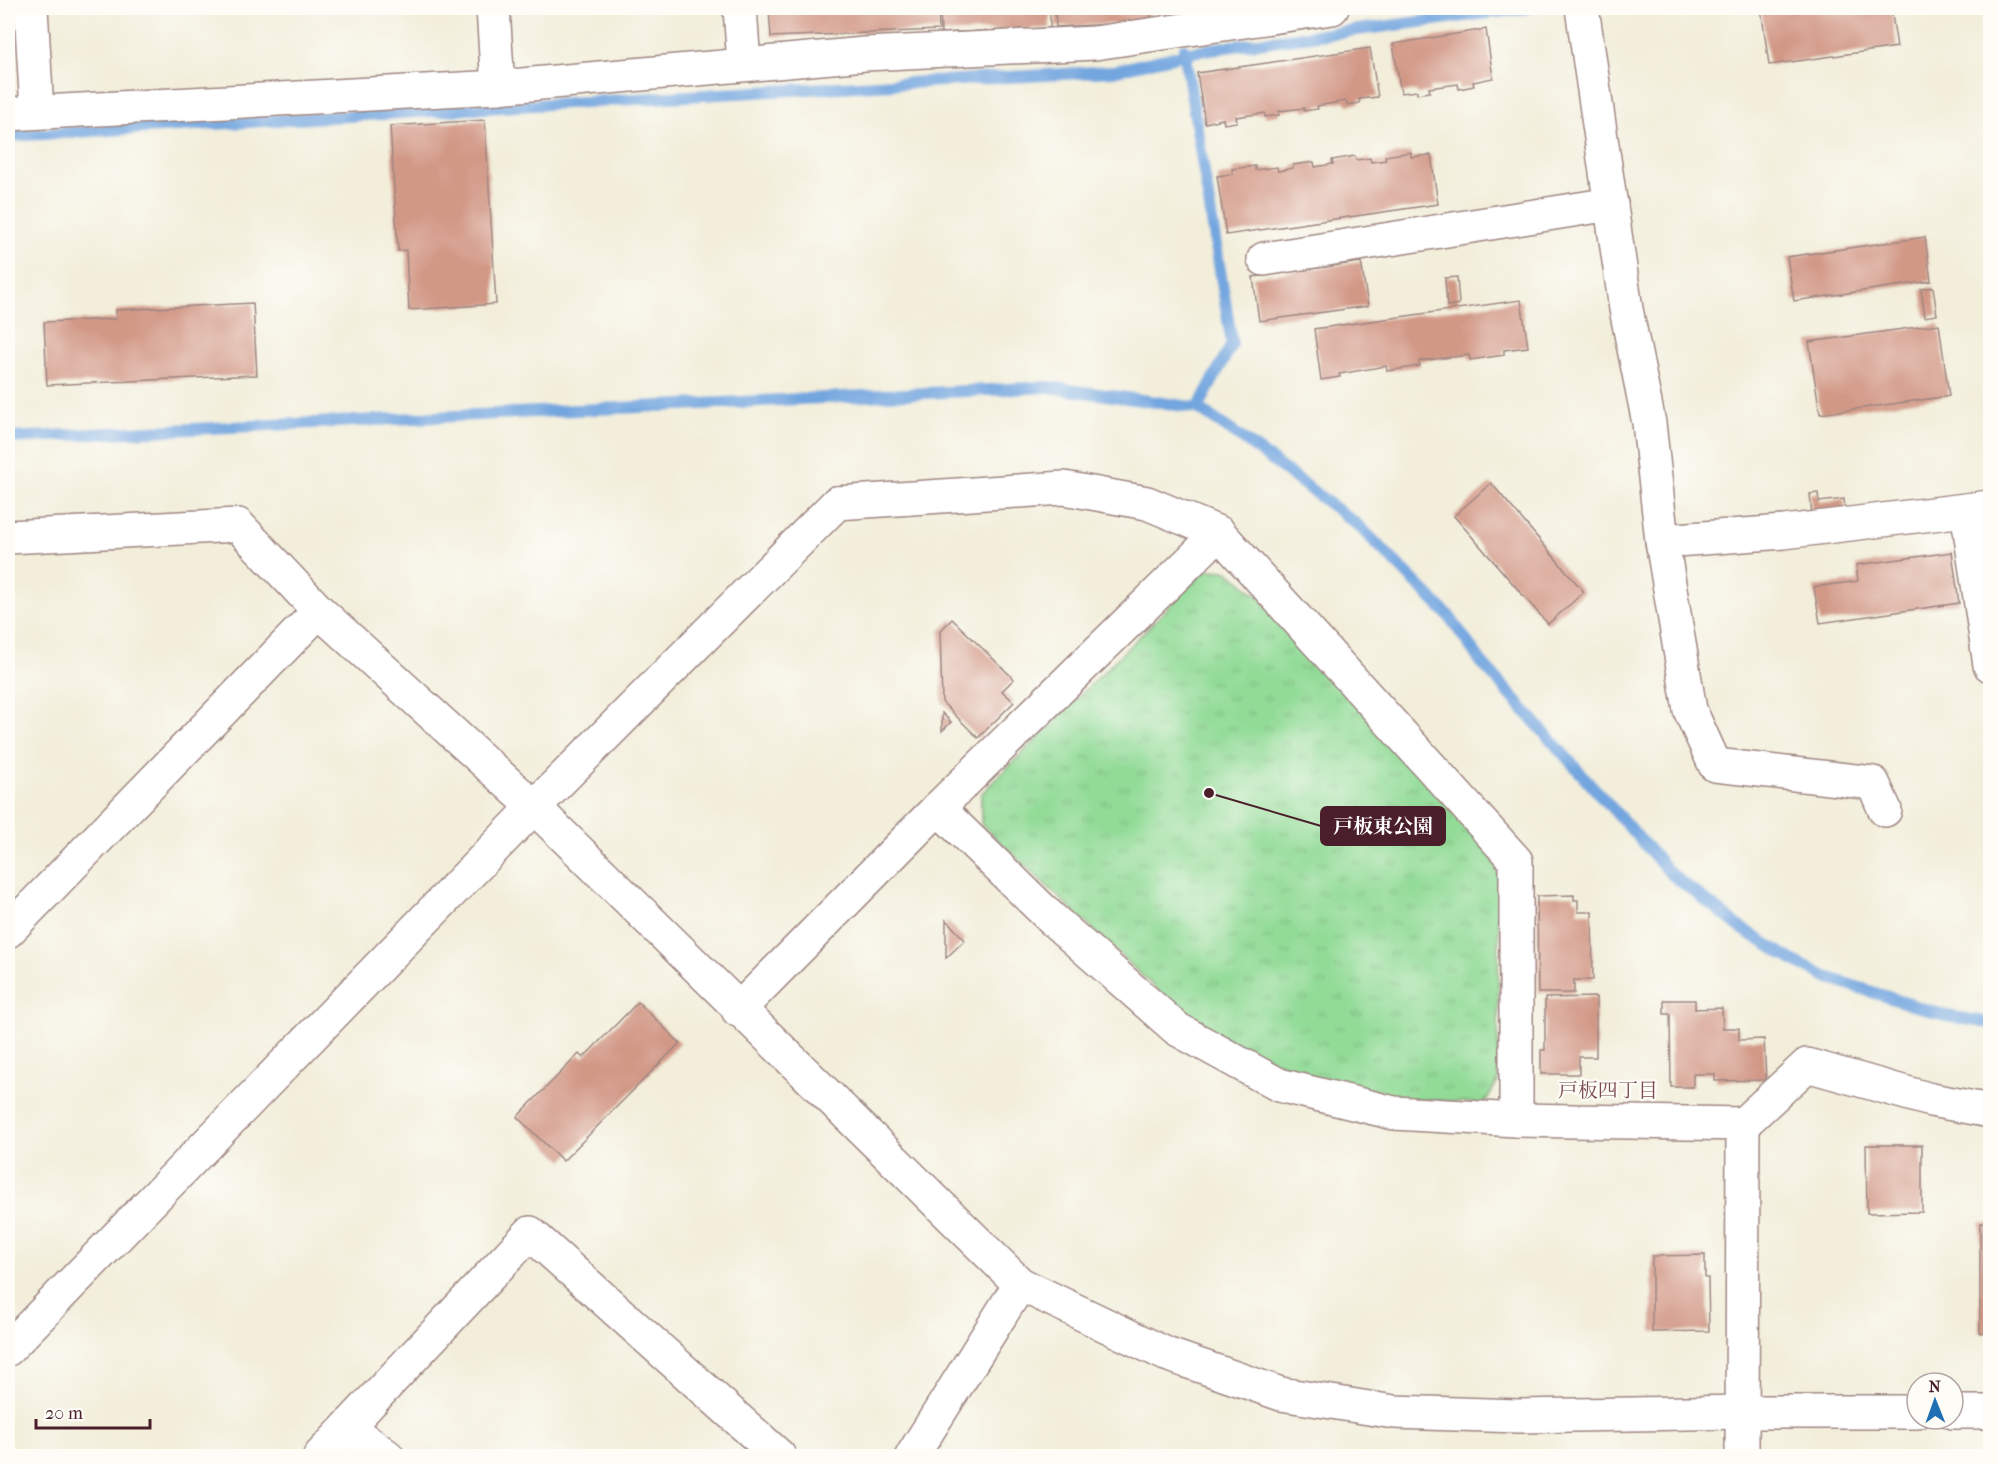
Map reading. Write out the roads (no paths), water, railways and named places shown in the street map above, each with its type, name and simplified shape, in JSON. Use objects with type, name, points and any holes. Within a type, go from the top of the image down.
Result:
[{"type":"street","points":[[31,8],[22,113],[498,87],[744,63],[1095,43],[1332,8]]},
{"type":"street","points":[[493,8],[498,87]]},
{"type":"street","points":[[740,8],[744,63]]},
{"type":"street","points":[[1583,10],[1626,309],[1649,423],[1662,541],[1690,710],[1715,765],[1873,783],[1885,810]]},
{"type":"street","points":[[1264,259],[1611,204]]},
{"type":"street","points":[[8,1349],[534,807],[837,503],[1064,488],[1147,503],[1219,533],[1516,861],[1516,1120]]},
{"type":"street","points":[[1662,541],[1784,532],[1979,508],[1990,665]]},
{"type":"street","points":[[8,537],[238,525],[319,611],[534,807],[738,1010],[1020,1284],[1166,1354],[1281,1394],[1405,1413],[1519,1416],[1905,1412]]},
{"type":"street","points":[[738,1010],[938,808],[1219,533]]},
{"type":"street","points":[[8,931],[319,611]]},
{"type":"street","points":[[938,808],[1052,919],[1177,1029],[1279,1085],[1395,1113],[1516,1120],[1743,1124],[1808,1065],[1931,1100],[1990,1110]]},
{"type":"street","points":[[1742,1456],[1743,1124]]},
{"type":"street","points":[[320,1456],[530,1233],[779,1456]]},
{"type":"street","points":[[912,1456],[1020,1284]]},
{"type":"street","points":[[1965,1412],[1990,1412]]},
{"type":"street","points":[[348,1428],[387,1456]]},
{"type":"waterway","points":[[1179,8],[1179,13]]},
{"type":"waterway","points":[[8,136],[1113,71],[1203,50],[1527,8]]},
{"type":"waterway","points":[[1184,49],[1232,344],[1198,408]]},
{"type":"waterway","points":[[8,438],[1048,387],[1198,408],[1358,525],[1449,616],[1481,662],[1671,874],[1744,930],[1794,961],[1826,977],[1946,1016],[1990,1023]]},
{"type":"place","name":"戸板東公園","points":[[1209,793]]},
{"type":"district","name":"戸板四丁目","points":[[1608,1090]]}]
